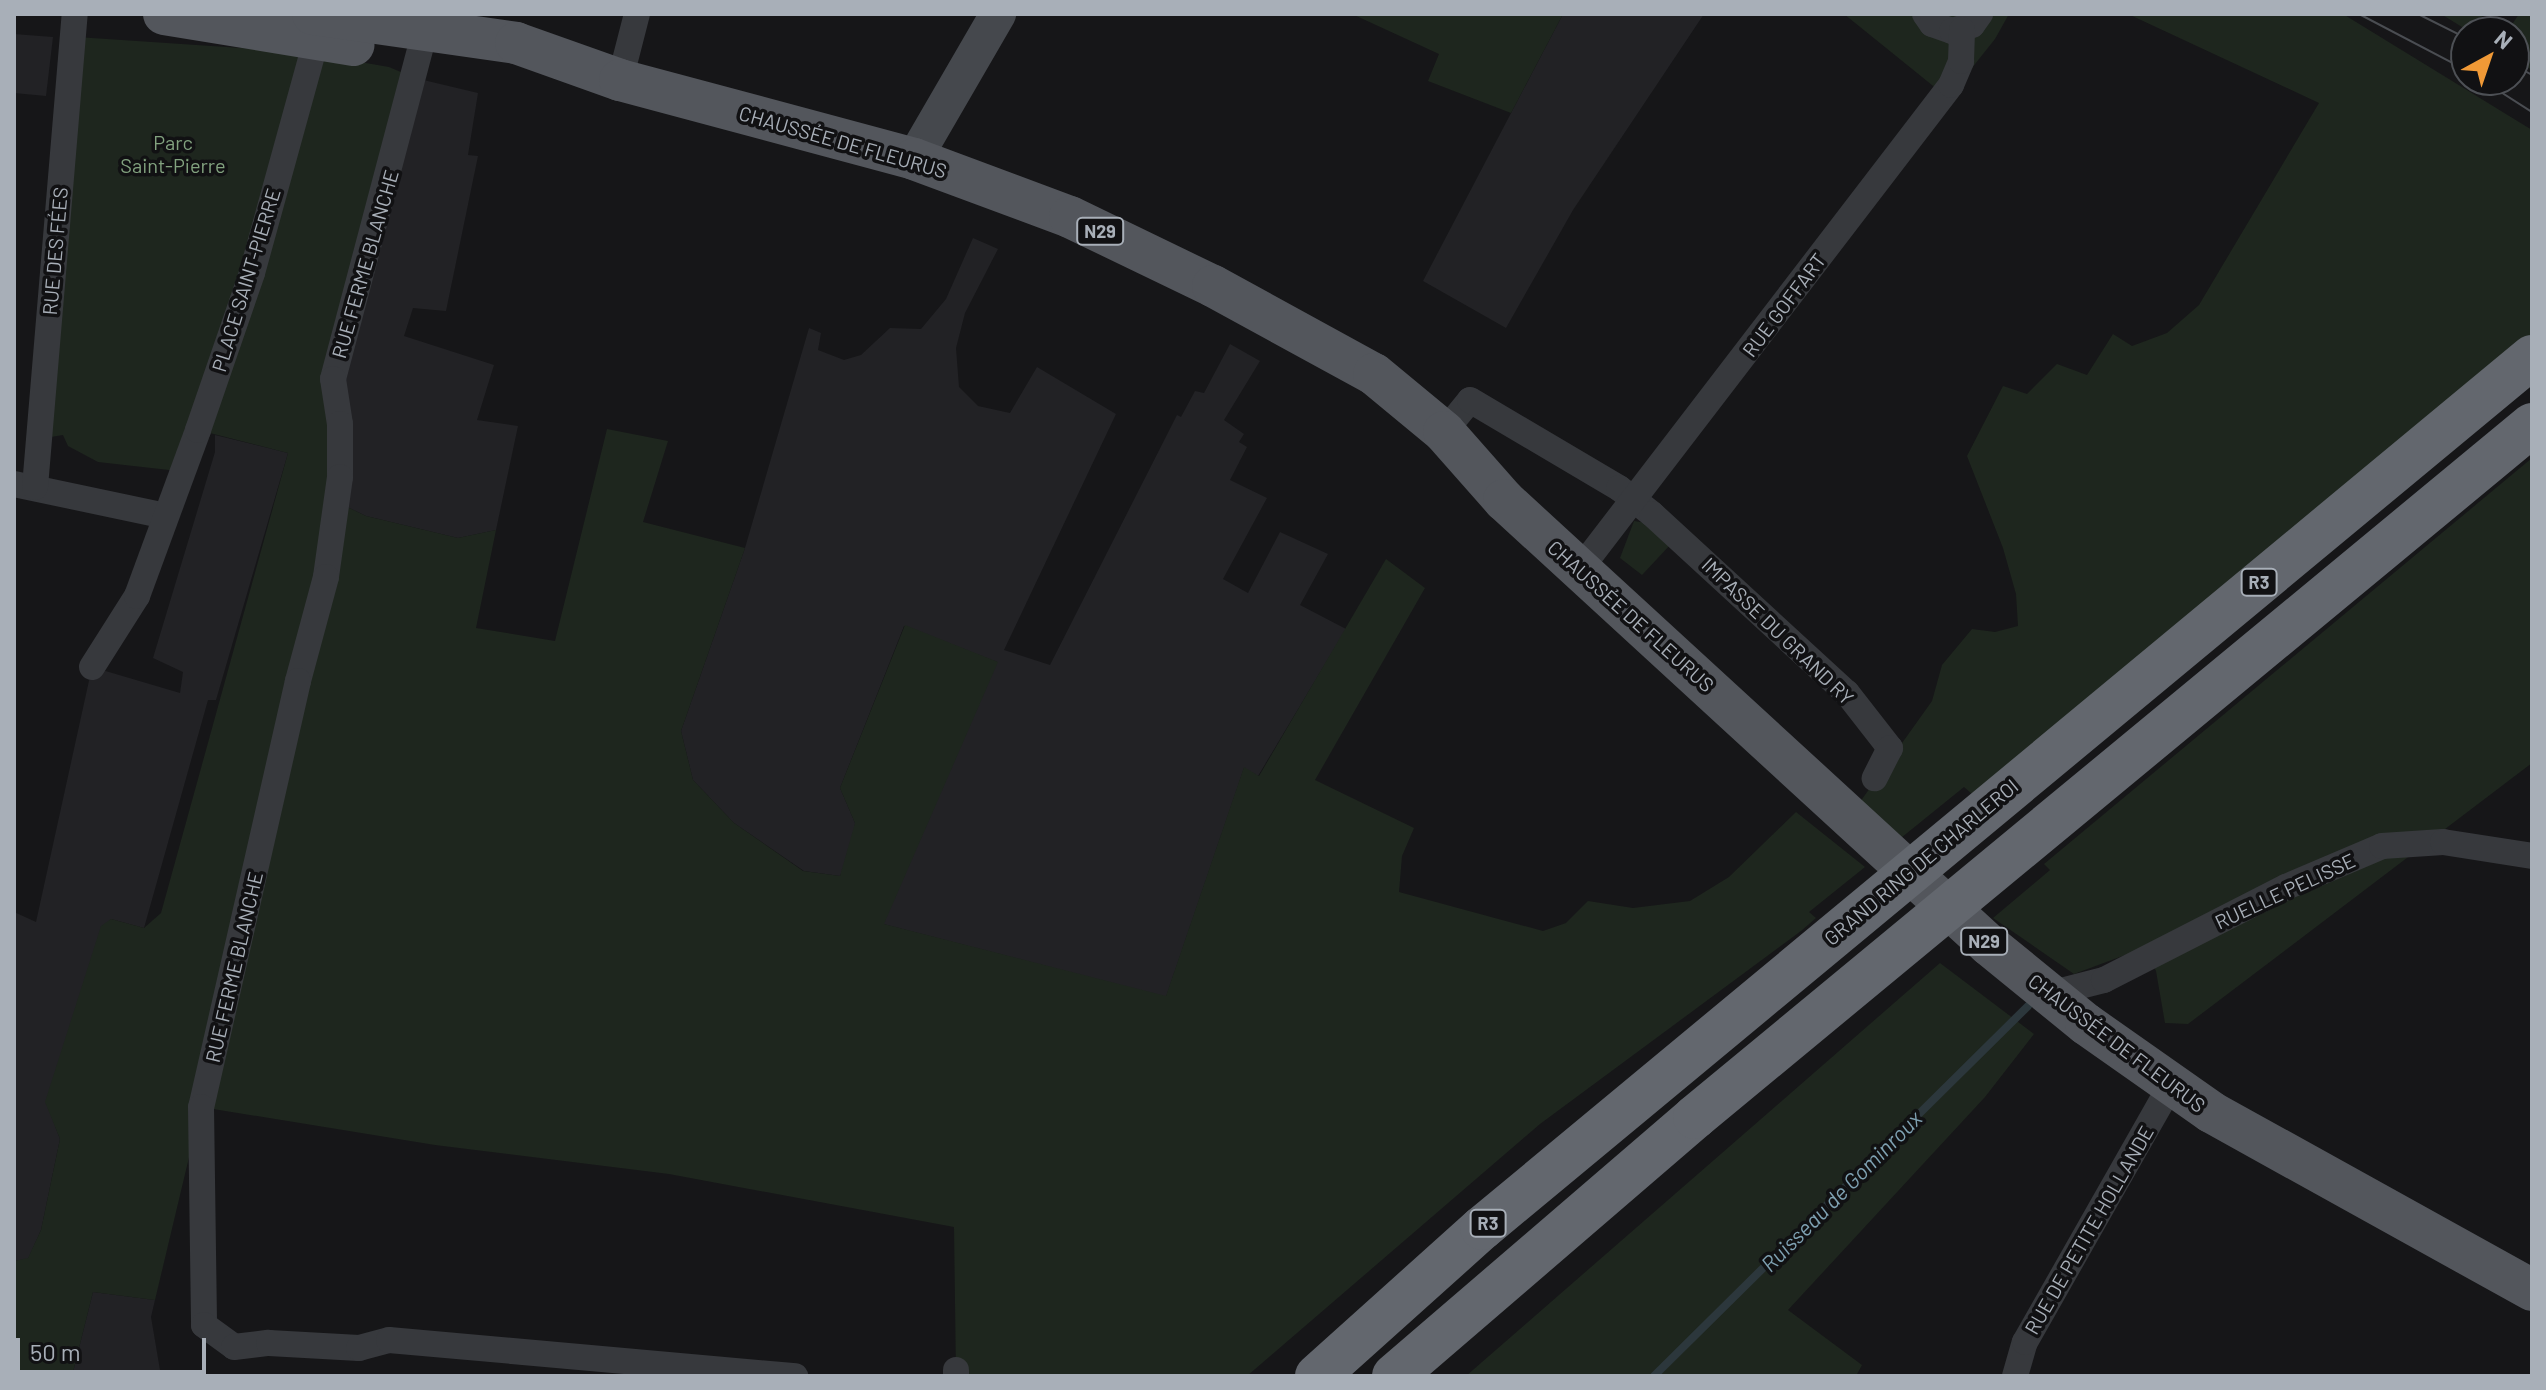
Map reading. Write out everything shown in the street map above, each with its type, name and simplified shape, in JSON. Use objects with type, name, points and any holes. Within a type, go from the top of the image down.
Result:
[{"type":"highway","name":"GRAND RING DE CHARLEROI","points":[[1317,1376],[1482,1228],[2532,357]]},
{"type":"highway","name":"R3","points":[[1394,1376],[1872,970],[2532,425]]},
{"type":"main road","name":"CHAUSSÉE DE FLEURUS","points":[[156,14],[172,14]]},
{"type":"main road","name":"CHAUSSÉE DE FLEURUS","points":[[164,14],[423,40],[516,43],[620,80],[914,159],[1070,217],[1374,374],[1444,432],[1504,500],[1989,945],[2049,994],[2170,1087],[2532,1290]]},
{"type":"main road","name":"CHAUSSÉE DE FLEURUS","points":[[1277,323],[1415,439],[1504,500]]},
{"type":"street","name":"RUE DES FÉES","points":[[25,486],[75,14]]},
{"type":"street","points":[[620,80],[637,14]]},
{"type":"street","points":[[914,159],[998,14]]},
{"type":"street","name":"RUE GOFFART","points":[[1580,569],[1951,85],[1971,22],[1942,29],[1925,14]]},
{"type":"street","name":"PLACE SAINT-PIERRE","points":[[92,667],[137,596],[252,273],[314,27]]},
{"type":"street","name":"RUE FERME BLANCHE","points":[[423,40],[333,379],[340,424],[340,477],[326,577],[298,681],[201,1107],[204,1325],[234,1347],[269,1343],[359,1348],[389,1340],[795,1376]]},
{"type":"street","points":[[1444,432],[1470,400],[1619,488],[1632,503]]},
{"type":"street","points":[[25,486],[166,516]]},
{"type":"street","name":"IMPASSE DU GRAND RY","points":[[1632,503],[1742,592],[1847,693],[1890,748],[1875,778]]},
{"type":"street","name":"RUELLE PELISSE","points":[[2049,994],[2104,980],[2286,887],[2382,846],[2443,842],[2532,856]]},
{"type":"street","name":"RUE DE PETITE HOLLANDE","points":[[2015,1376],[2032,1329],[2170,1087]]},
{"type":"shaded area","points":[[1563,14],[1704,14],[1573,210],[1506,328],[1423,281]]},
{"type":"shaded area","points":[[14,34],[53,37],[46,96],[14,93]]},
{"type":"shaded area","points":[[415,78],[478,93],[468,155],[478,156],[446,311],[413,308],[404,336],[494,365],[477,420],[518,426],[496,530],[458,538],[366,516],[343,505],[340,382]]},
{"type":"shaded area","points":[[973,238],[998,249],[965,313],[956,348],[959,387],[978,406],[1010,413],[1037,367],[1116,414],[1004,650],[1050,665],[1177,415],[1181,417],[1195,391],[1204,393],[1230,344],[1260,361],[1224,420],[1244,434],[1239,442],[1247,447],[1230,480],[1267,498],[1223,579],[1248,593],[1280,532],[1328,554],[1300,605],[1346,629],[1258,776],[1244,768],[1166,997],[883,924],[997,662],[904,626],[840,788],[855,823],[853,847],[840,876],[804,871],[734,823],[693,780],[681,731],[745,548],[809,328],[821,333],[818,350],[844,360],[861,355],[890,328],[921,329],[946,299]]},
{"type":"shaded area","points":[[215,435],[288,453],[216,700],[208,700],[144,928],[111,919],[46,1102],[60,1139],[41,1230],[28,1259],[14,1261],[14,912],[36,922],[92,667],[180,693],[183,672],[153,658],[215,452]]},
{"type":"shaded area","points":[[93,1292],[155,1300],[151,1317],[161,1376],[72,1376]]},
{"type":"green space","points":[[1352,14],[1563,14],[1511,113],[1428,81],[1439,54]]},
{"type":"green space","points":[[1844,14],[2009,14],[1995,39],[1948,98]]},
{"type":"green space","points":[[2128,14],[2343,14],[2450,80],[2450,96],[2477,96],[2532,130],[2532,337],[1972,794],[1964,787],[1896,842],[1855,809],[1932,701],[1942,665],[1972,629],[1995,632],[2018,626],[2016,594],[2003,548],[1967,456],[2003,386],[2027,394],[2057,364],[2087,375],[2113,334],[2132,346],[2167,333],[2199,305],[2319,103]]},
{"type":"green space","points":[[2441,14],[2481,16],[2450,16],[2450,20]]},
{"type":"green space","points":[[2519,14],[2532,14],[2532,70],[2530,16],[2518,16]]},
{"type":"green space","name":"Parc Saint-Pierre","points":[[77,37],[302,52],[389,67],[415,78],[334,352],[343,505],[366,516],[458,538],[496,530],[476,628],[555,641],[607,429],[668,441],[643,522],[745,548],[681,731],[693,780],[734,823],[803,871],[840,876],[855,823],[840,788],[905,625],[998,662],[884,924],[1166,996],[1244,767],[1259,776],[1386,559],[1425,588],[1315,780],[1414,828],[1402,856],[1399,892],[1543,931],[1566,923],[1588,901],[1633,908],[1690,901],[1729,877],[1796,812],[1865,867],[1809,912],[1816,918],[1801,931],[1540,1124],[1247,1376],[956,1376],[954,1227],[669,1174],[435,1145],[201,1107],[155,1300],[93,1292],[72,1376],[14,1376],[14,1261],[28,1258],[41,1230],[60,1139],[45,1102],[101,926],[111,919],[144,928],[161,913],[288,453],[198,430],[178,471],[98,462],[68,446],[63,435],[39,439]]},
{"type":"green space","points":[[2532,458],[2532,763],[2188,1024],[2165,1023],[2156,971],[2144,948],[2074,974],[1993,918],[2050,870],[2044,864]]},
{"type":"green space","points":[[1634,521],[1647,523],[1671,544],[1642,575],[1620,558]]},
{"type":"green space","points":[[1940,963],[2034,1034],[1985,1097],[1788,1310],[1862,1365],[1856,1376],[1466,1376]]},
{"type":"waterway","name":"Ruisseau de Gominroux","points":[[1654,1376],[2028,1006]]},
{"type":"tram line","points":[[2359,14],[2450,62]]},
{"type":"tram line","points":[[2418,14],[2450,30]]},
{"type":"tram line","points":[[2507,96],[2532,112]]}]
